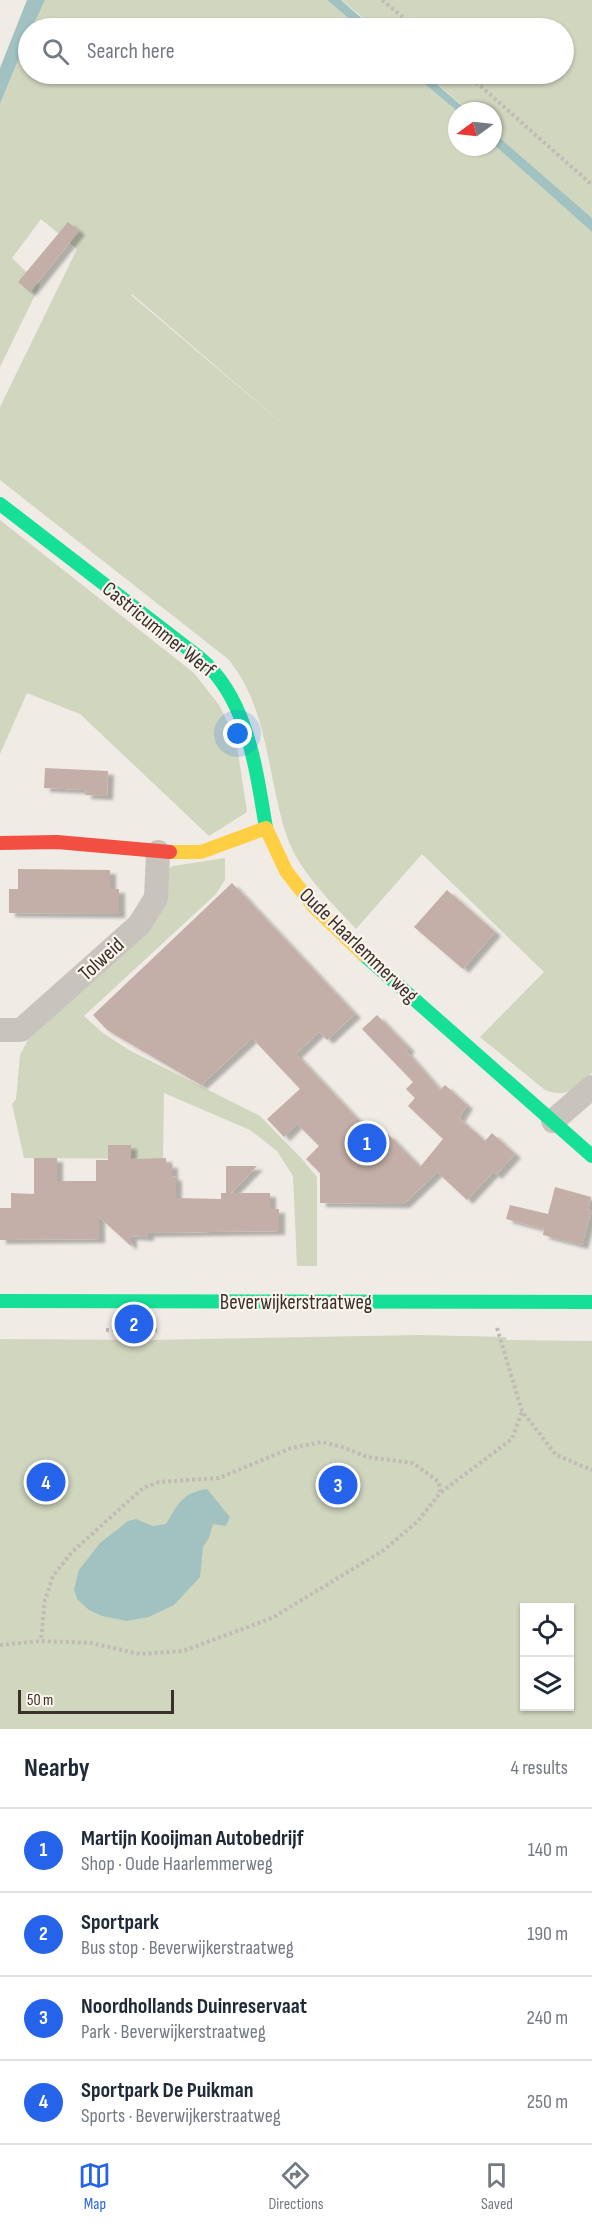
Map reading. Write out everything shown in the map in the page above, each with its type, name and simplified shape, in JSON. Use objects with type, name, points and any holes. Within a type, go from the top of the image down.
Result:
[{"type":"street","name":"Castricummer Werf","points":[[0,504],[200,658],[219,676],[239,711],[253,755],[266,828]]},
{"type":"street","points":[[0,843],[57,842],[158,852],[201,852],[266,828]]},
{"type":"street","name":"Oude Haarlemmerweg","points":[[266,828],[286,871],[314,907],[354,946],[592,1156]]},
{"type":"street","name":"Tolweid","points":[[0,1030],[21,1030],[139,926],[156,898],[158,852]]},
{"type":"street","points":[[553,1121],[592,1087]]},
{"type":"street","name":"Beverwijkerstraatweg","points":[[0,1301],[592,1302]]},
{"type":"path","points":[[382,0],[404,18]]},
{"type":"path","points":[[478,84],[592,185]]},
{"type":"path","points":[[497,1327],[522,1411],[556,1455],[592,1470]]},
{"type":"path","points":[[0,1645],[41,1641],[91,1643],[140,1654],[183,1651],[272,1618],[384,1550],[418,1521],[440,1493],[512,1438],[522,1411]]},
{"type":"path","points":[[41,1638],[45,1600],[53,1576],[72,1552],[143,1488],[159,1482],[219,1478],[291,1448],[322,1442],[367,1457],[413,1463],[439,1482],[440,1493]]},
{"type":"green space","points":[[45,0],[327,0],[348,18],[37,18]]},
{"type":"green space","points":[[342,0],[592,0],[592,218],[502,140],[502,102],[459,102],[438,84],[574,84],[574,18],[363,18]]},
{"type":"green space","points":[[18,60],[18,84],[425,84],[448,103],[448,156],[502,156],[502,152],[592,232],[592,1073],[571,1091],[560,1093],[545,1090],[480,1037],[544,972],[422,854],[356,929],[317,886],[292,850],[280,814],[265,744],[252,699],[228,659],[0,480],[0,407],[77,249],[41,219],[12,258],[40,285],[0,367],[0,104]],"holes":[[[132,294],[305,443],[131,295]]]},
{"type":"green space","points":[[0,520],[194,673],[219,705],[236,739],[247,812],[209,836],[80,714],[27,693],[0,754]]},
{"type":"green space","points":[[225,858],[225,880],[216,894],[84,1016],[103,1033],[129,1050],[260,1116],[302,1159],[317,1177],[317,1266],[297,1266],[293,1176],[277,1151],[250,1130],[164,1093],[163,1159],[24,1158],[12,1104],[16,1099],[20,1055],[28,1040],[154,922],[164,871],[173,866]]},
{"type":"green space","points":[[420,1335],[506,1337],[507,1340],[592,1341],[592,1729],[0,1729],[0,1339],[149,1340]]},
{"type":"water","points":[[27,0],[45,0],[37,18],[20,18]]},
{"type":"water","points":[[327,0],[341,0],[362,18],[348,18]]},
{"type":"water","points":[[18,23],[18,60],[0,104],[0,68]]},
{"type":"water","points":[[425,84],[437,84],[458,102],[448,103]]},
{"type":"water","points":[[502,140],[592,218],[592,232],[502,152]]},
{"type":"water","points":[[207,1489],[230,1517],[226,1526],[213,1524],[209,1538],[203,1547],[200,1577],[174,1605],[149,1617],[127,1621],[102,1616],[89,1610],[77,1599],[74,1589],[79,1570],[100,1543],[128,1521],[136,1519],[153,1526],[166,1524],[182,1500],[192,1493]]},
{"type":"building","points":[[68,222],[79,231],[30,292],[18,282]]},
{"type":"building","points":[[45,768],[108,771],[107,796],[85,795],[86,790],[44,788]]},
{"type":"building","points":[[18,869],[110,870],[110,889],[119,889],[119,914],[9,913],[9,889],[18,889]]},
{"type":"building","points":[[232,883],[355,1014],[327,1040],[319,1032],[296,1054],[379,1142],[388,1134],[420,1167],[443,1139],[408,1106],[415,1098],[406,1089],[413,1082],[362,1029],[377,1015],[409,1048],[406,1051],[440,1090],[445,1085],[467,1105],[459,1118],[485,1141],[492,1133],[515,1154],[496,1175],[493,1172],[467,1200],[437,1172],[404,1204],[320,1203],[320,1173],[306,1159],[319,1146],[297,1124],[284,1137],[267,1119],[300,1089],[252,1038],[201,1085],[107,1030],[93,1015]]},
{"type":"building","points":[[447,890],[495,932],[463,969],[414,927]]},
{"type":"building","points":[[108,1145],[131,1145],[131,1159],[166,1158],[166,1164],[172,1164],[172,1176],[176,1177],[176,1198],[221,1199],[221,1193],[226,1193],[226,1166],[257,1166],[231,1193],[270,1193],[270,1209],[279,1209],[279,1231],[148,1233],[148,1237],[131,1236],[131,1246],[99,1217],[99,1239],[0,1240],[0,1208],[11,1208],[11,1193],[34,1194],[34,1158],[57,1158],[57,1181],[96,1181],[96,1160],[108,1160]]},
{"type":"building","points":[[555,1187],[591,1197],[588,1210],[591,1211],[582,1245],[543,1235],[544,1229],[506,1219],[510,1205],[548,1214]]},
{"type":"traffic: fast","points":[[0,504],[200,658],[216,675],[229,694],[247,736],[266,828]]},
{"type":"traffic: fast","points":[[364,955],[592,1156]]},
{"type":"traffic: fast","points":[[0,1301],[592,1302]]},
{"type":"traffic: slow","points":[[170,852],[201,852],[266,828],[286,871],[314,907],[364,955]]},
{"type":"traffic: jam","points":[[0,843],[57,842],[170,852]]},
{"type":"place","name":"Martijn Kooijman Autobedrijf","points":[[367,1143]]},
{"type":"place","name":"Sportpark","points":[[134,1324]]},
{"type":"place","name":"Sportpark De Puikman","points":[[46,1482]]},
{"type":"place","name":"Noordhollands Duinreservaat","points":[[338,1485]]}]
